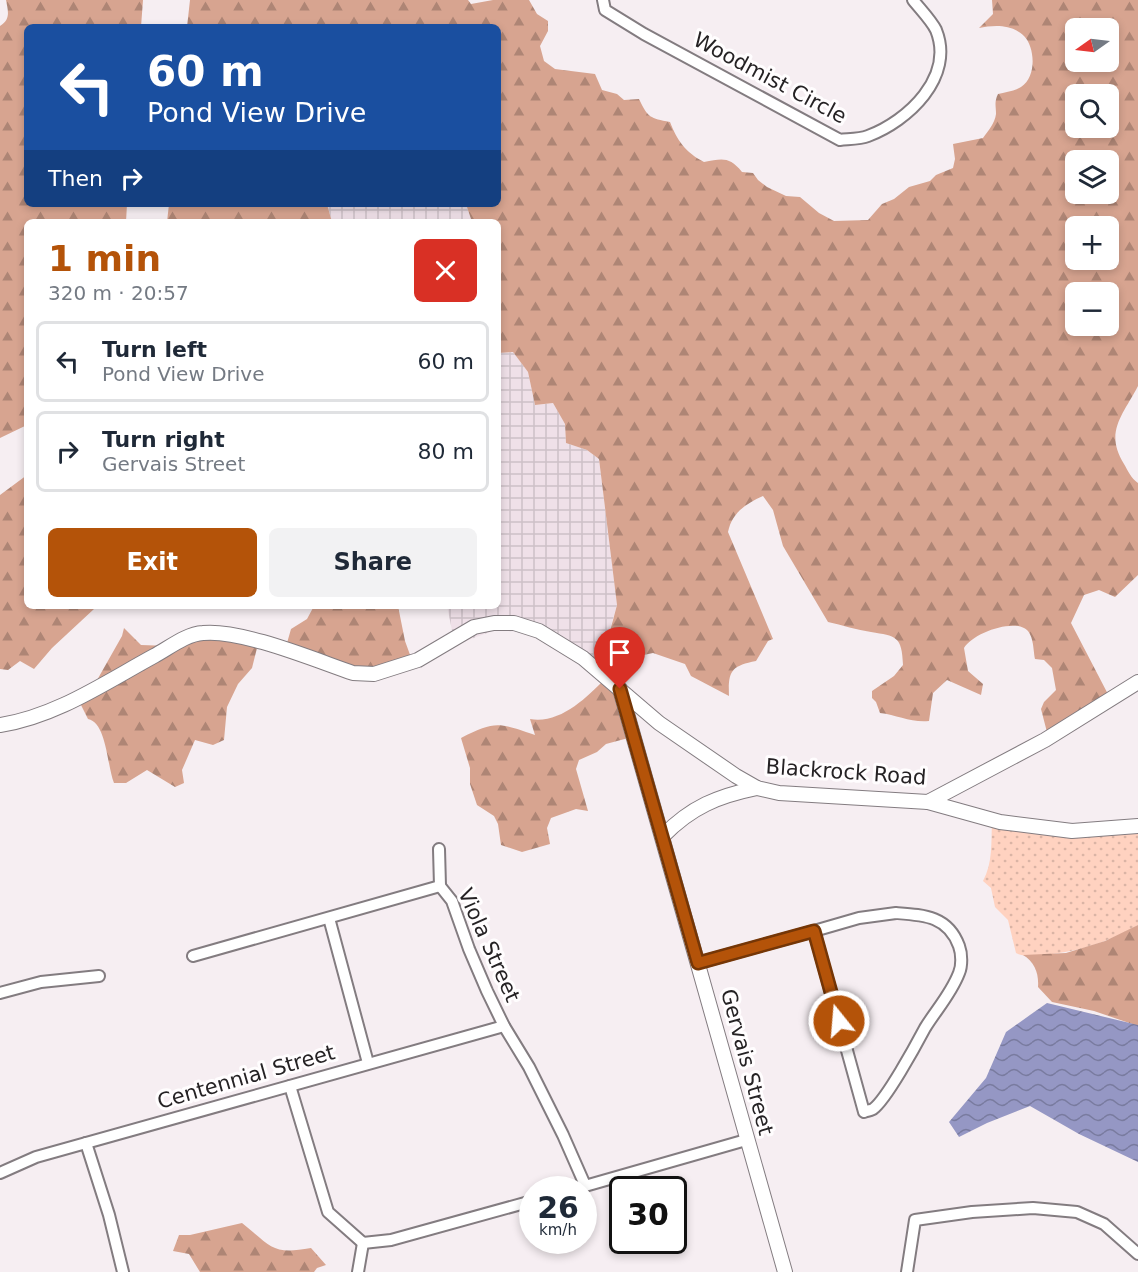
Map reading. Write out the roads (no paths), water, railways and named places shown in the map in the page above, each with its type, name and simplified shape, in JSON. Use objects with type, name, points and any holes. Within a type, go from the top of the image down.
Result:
[{"type":"street","name":"Woodmist Circle","points":[[603,0],[605,10],[644,34],[840,140],[865,137],[881,130],[909,112],[936,77],[941,56],[935,29],[913,0]]},
{"type":"street","name":"Blackrock Road","points":[[0,725],[35,716],[73,701],[176,643],[201,632],[227,633],[353,673],[374,674],[418,660],[474,627],[514,622],[540,631],[583,658],[660,723],[757,788],[779,793],[928,802],[1045,740],[1138,682]]},
{"type":"street","name":"Gervais Street","points":[[620,689],[785,1272]]},
{"type":"street","points":[[663,836],[695,809],[733,793],[757,788]]},
{"type":"street","points":[[928,802],[1000,822],[1072,831],[1138,826]]},
{"type":"street","points":[[439,849],[440,886]]},
{"type":"street","name":"Viola Street","points":[[193,956],[440,886],[452,901],[469,949],[504,1026],[529,1067],[581,1176]]},
{"type":"street","points":[[698,963],[860,918],[896,912],[924,915],[942,923],[955,934],[961,952],[960,971],[948,995],[883,1098],[873,1110],[864,1112],[814,931]]},
{"type":"street","points":[[329,918],[368,1063]]},
{"type":"street","points":[[0,993],[41,982],[99,976]]},
{"type":"street","name":"Centennial Street","points":[[0,1173],[36,1157],[504,1026]]},
{"type":"street","points":[[290,1086],[328,1212],[363,1243],[392,1240],[519,1205]]},
{"type":"street","points":[[597,1182],[746,1140]]},
{"type":"street","points":[[86,1143],[109,1215],[123,1272]]},
{"type":"street","points":[[908,1272],[915,1220],[972,1212],[1033,1208],[1077,1212],[1104,1224],[1138,1254]]},
{"type":"street","points":[[358,1272],[363,1243]]},
{"type":"water","points":[[1047,1003],[1138,1025],[1138,1162],[1079,1134],[1030,1106],[959,1137],[949,1122],[986,1078],[1006,1032]]}]
